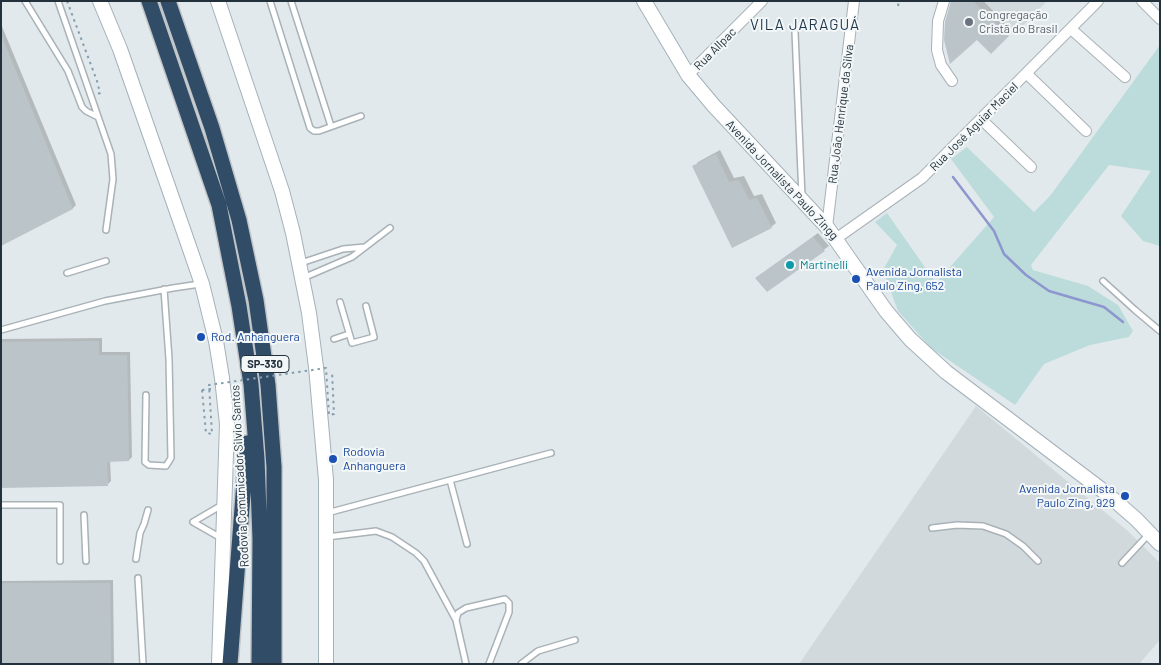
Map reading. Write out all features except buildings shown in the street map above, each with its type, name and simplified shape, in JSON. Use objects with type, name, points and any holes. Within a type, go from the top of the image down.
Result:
[{"type":"highway","name":"Rodovia Comunicador Silvio Santos","points":[[149,1],[219,204],[230,254],[251,384],[257,459],[260,539],[259,664]]},
{"type":"highway","name":"SP-330","points":[[168,1],[212,128],[239,220],[256,300],[268,385],[274,467],[274,664]]},
{"type":"highway","points":[[175,1],[193,73]]},
{"type":"highway","points":[[230,664],[251,384]]},
{"type":"main road","points":[[100,1],[120,49],[202,284],[216,341],[227,431],[219,664]]},
{"type":"main road","points":[[110,1],[120,49]]},
{"type":"main road","points":[[218,1],[282,191],[303,278],[317,374],[325,459],[326,664]]},
{"type":"main road","name":"Avenida Jornalista Paulo Zingg","points":[[644,1],[688,75],[714,106],[837,238],[886,311],[910,340],[946,372],[1106,493],[1136,519],[1160,544]]},
{"type":"street","name":"Rua Allpac","points":[[688,75],[762,1]]},
{"type":"street","name":"Rua João Henrique da Silva","points":[[827,227],[854,1]]},
{"type":"street","points":[[944,1],[938,21],[938,50],[942,64],[952,81]]},
{"type":"street","name":"Rua José Aguiar Maciel","points":[[837,238],[922,178],[1098,1]]},
{"type":"street","points":[[1142,1],[1160,19]]},
{"type":"street","points":[[1071,29],[1125,77]]},
{"type":"street","points":[[1027,74],[1086,131]]},
{"type":"street","points":[[981,119],[1031,167]]},
{"type":"lane","points":[[25,1],[68,71],[82,107],[98,117]]},
{"type":"lane","points":[[58,1],[111,154],[113,179],[111,206],[106,230]]},
{"type":"lane","points":[[270,1],[310,128],[317,131],[361,116]]},
{"type":"lane","points":[[291,1],[331,126]]},
{"type":"lane","points":[[795,32],[802,200]]},
{"type":"lane","points":[[303,278],[352,257],[390,228]]},
{"type":"lane","points":[[299,263],[343,249],[365,247]]},
{"type":"lane","points":[[66,273],[106,261]]},
{"type":"lane","points":[[1103,281],[1160,331]]},
{"type":"lane","points":[[1,330],[106,302],[164,289],[202,284]]},
{"type":"lane","points":[[146,395],[145,462],[149,465],[166,466],[171,458],[169,359],[164,289]]},
{"type":"lane","points":[[340,302],[352,343],[374,337],[366,306]]},
{"type":"lane","points":[[334,338],[349,334]]},
{"type":"lane","points":[[326,513],[551,453]]},
{"type":"lane","points":[[450,480],[466,544]]},
{"type":"lane","points":[[223,539],[193,522],[225,504]]},
{"type":"lane","points":[[1,505],[60,505],[60,560]]},
{"type":"lane","points":[[136,559],[140,532],[148,510]]},
{"type":"lane","points":[[84,515],[86,561]]},
{"type":"lane","points":[[932,528],[957,525],[983,526],[1006,534],[1023,546],[1038,561]]},
{"type":"lane","points":[[326,537],[376,530],[392,537],[424,561],[456,620],[466,664]]},
{"type":"lane","points":[[1122,563],[1149,534]]},
{"type":"lane","points":[[138,578],[143,664]]},
{"type":"lane","points":[[456,620],[458,614],[466,608],[495,600],[505,599],[509,603],[509,612],[489,664]]},
{"type":"lane","points":[[521,664],[538,651],[575,640]]},
{"type":"path","points":[[67,1],[100,93]]},
{"type":"path","points":[[898,6],[899,1]]},
{"type":"path","points":[[202,390],[206,433],[212,434],[209,385],[326,368],[330,415],[334,414],[332,371]]},
{"type":"shaded area","points":[[982,1],[1047,1],[1015,34]]},
{"type":"shaded area","points":[[1160,45],[1160,246],[1143,241],[1121,216],[1151,171],[1109,165],[1031,265],[1033,270],[1088,286],[1118,305],[1133,331],[1129,337],[1090,345],[1044,364],[1015,405],[931,348],[898,311],[883,270],[897,245],[875,222],[887,213],[936,283],[994,217],[951,159],[967,147],[1034,212],[1050,196]]},
{"type":"shaded area","points":[[976,406],[1129,532],[1160,563],[1160,640],[1139,664],[799,664]]},
{"type":"waterway","points":[[953,177],[994,231],[1004,254],[1026,275],[1049,291],[1104,307],[1123,322]]},
{"type":"place","name":"Congregação Cristã do Brasil","points":[[969,22]]},
{"type":"place","name":"Martinelli","points":[[790,265]]},
{"type":"place","name":"Avenida Jornalista Paulo Zing, 652","points":[[856,279]]},
{"type":"place","name":"Rod. Anhanguera","points":[[201,337]]},
{"type":"place","name":"Rodovia Anhanguera","points":[[333,459]]},
{"type":"place","name":"Avenida Jornalista Paulo Zing, 929","points":[[1125,496]]},
{"type":"district","name":"VILA JARAGUÁ","points":[[805,25]]}]
